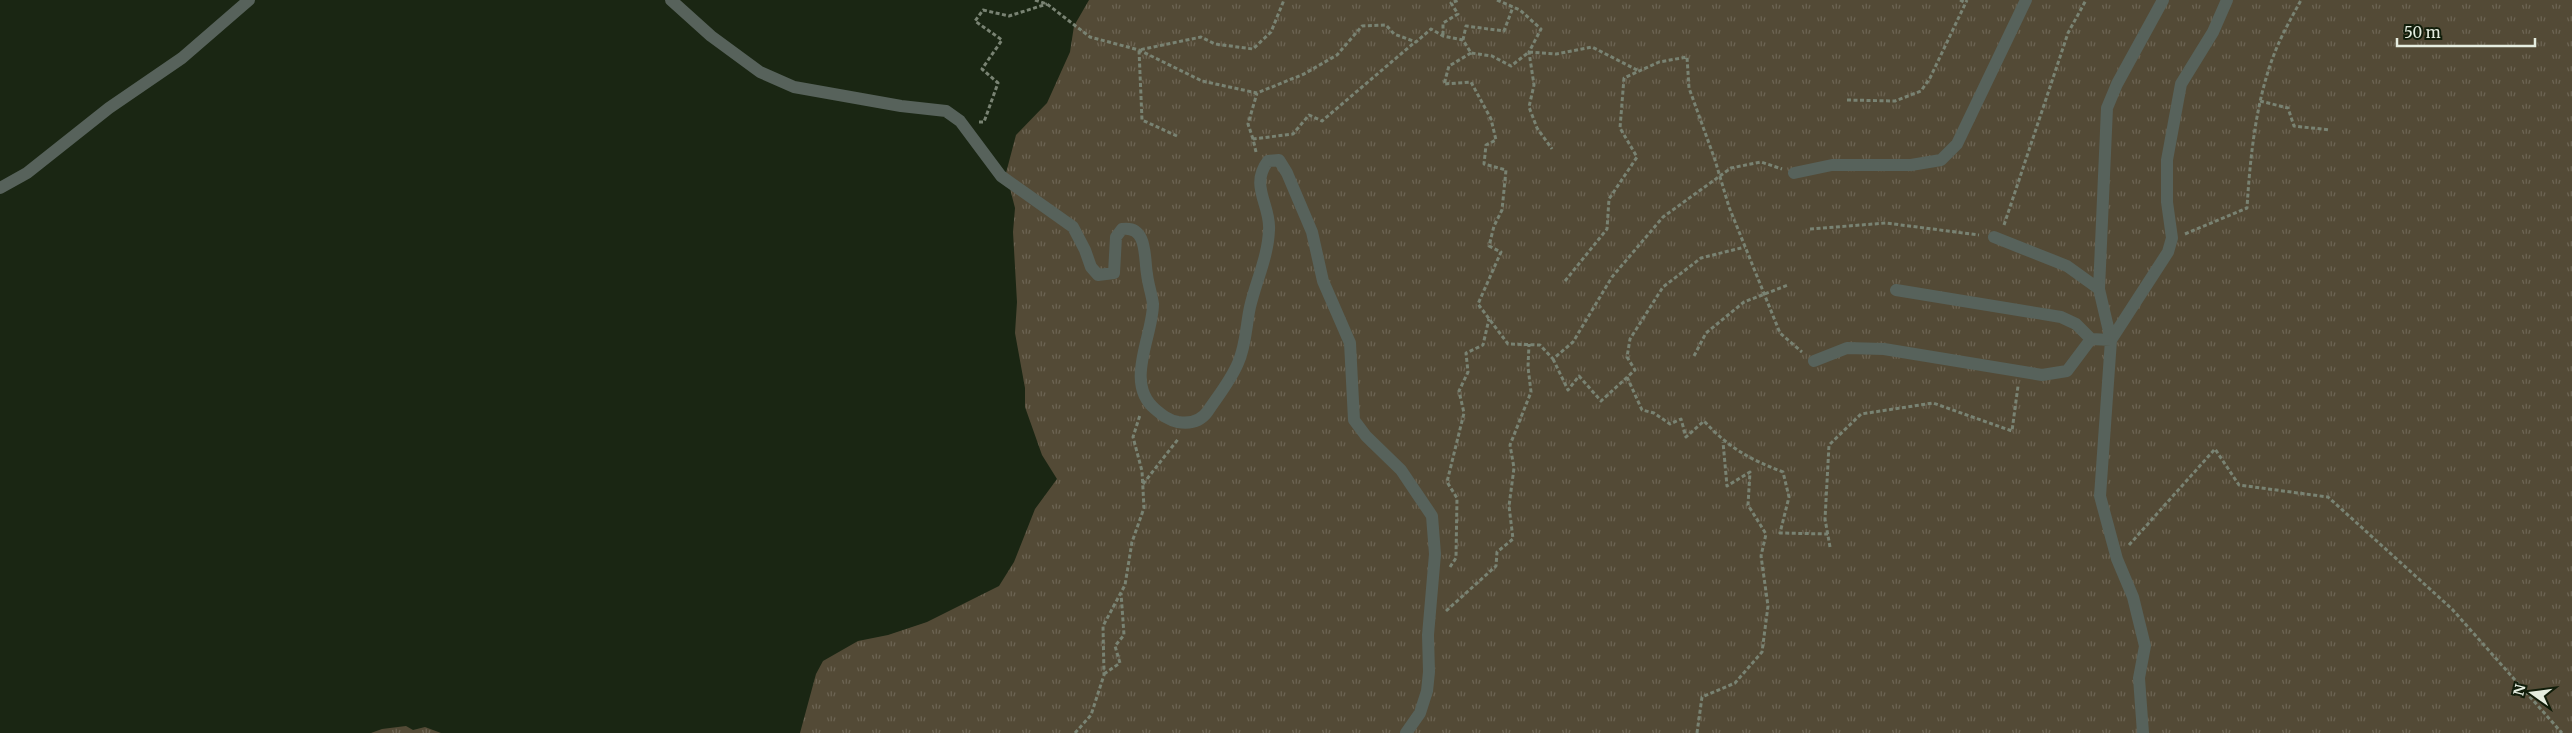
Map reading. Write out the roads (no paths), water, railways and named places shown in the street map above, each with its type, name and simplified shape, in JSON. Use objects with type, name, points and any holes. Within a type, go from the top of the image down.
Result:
[{"type":"street","points":[[0,188],[26,173],[109,108],[182,58],[249,0]]},
{"type":"street","points":[[671,0],[711,36],[760,72],[794,87],[901,106],[946,111],[960,121],[1001,176],[1073,227],[1085,250],[1090,267],[1098,275],[1114,273],[1116,237],[1122,229],[1128,228],[1138,234],[1144,244],[1146,268],[1153,304],[1142,360],[1142,390],[1151,406],[1166,418],[1190,423],[1203,418],[1239,363],[1250,306],[1264,263],[1270,228],[1260,188],[1261,170],[1268,161],[1279,160],[1287,173],[1312,232],[1323,281],[1350,343],[1354,420],[1366,436],[1401,470],[1432,516],[1435,554],[1428,626],[1429,672],[1427,691],[1420,713],[1406,733]]},
{"type":"street","points":[[1794,173],[1832,164],[1911,165],[1941,160],[1957,144],[2026,0]]},
{"type":"street","points":[[2143,733],[2139,678],[2145,646],[2134,597],[2117,559],[2100,496],[2111,340],[2100,290],[2107,108],[2117,84],[2163,0]]},
{"type":"street","points":[[2111,340],[2168,252],[2172,238],[2167,202],[2167,160],[2181,84],[2213,32],[2227,0]]},
{"type":"street","points":[[1994,237],[2067,266],[2100,290]]},
{"type":"street","points":[[1896,290],[2061,317],[2076,324],[2090,339],[2111,340]]},
{"type":"street","points":[[1814,362],[1847,348],[1884,349],[2042,375],[2066,371],[2090,339]]}]
